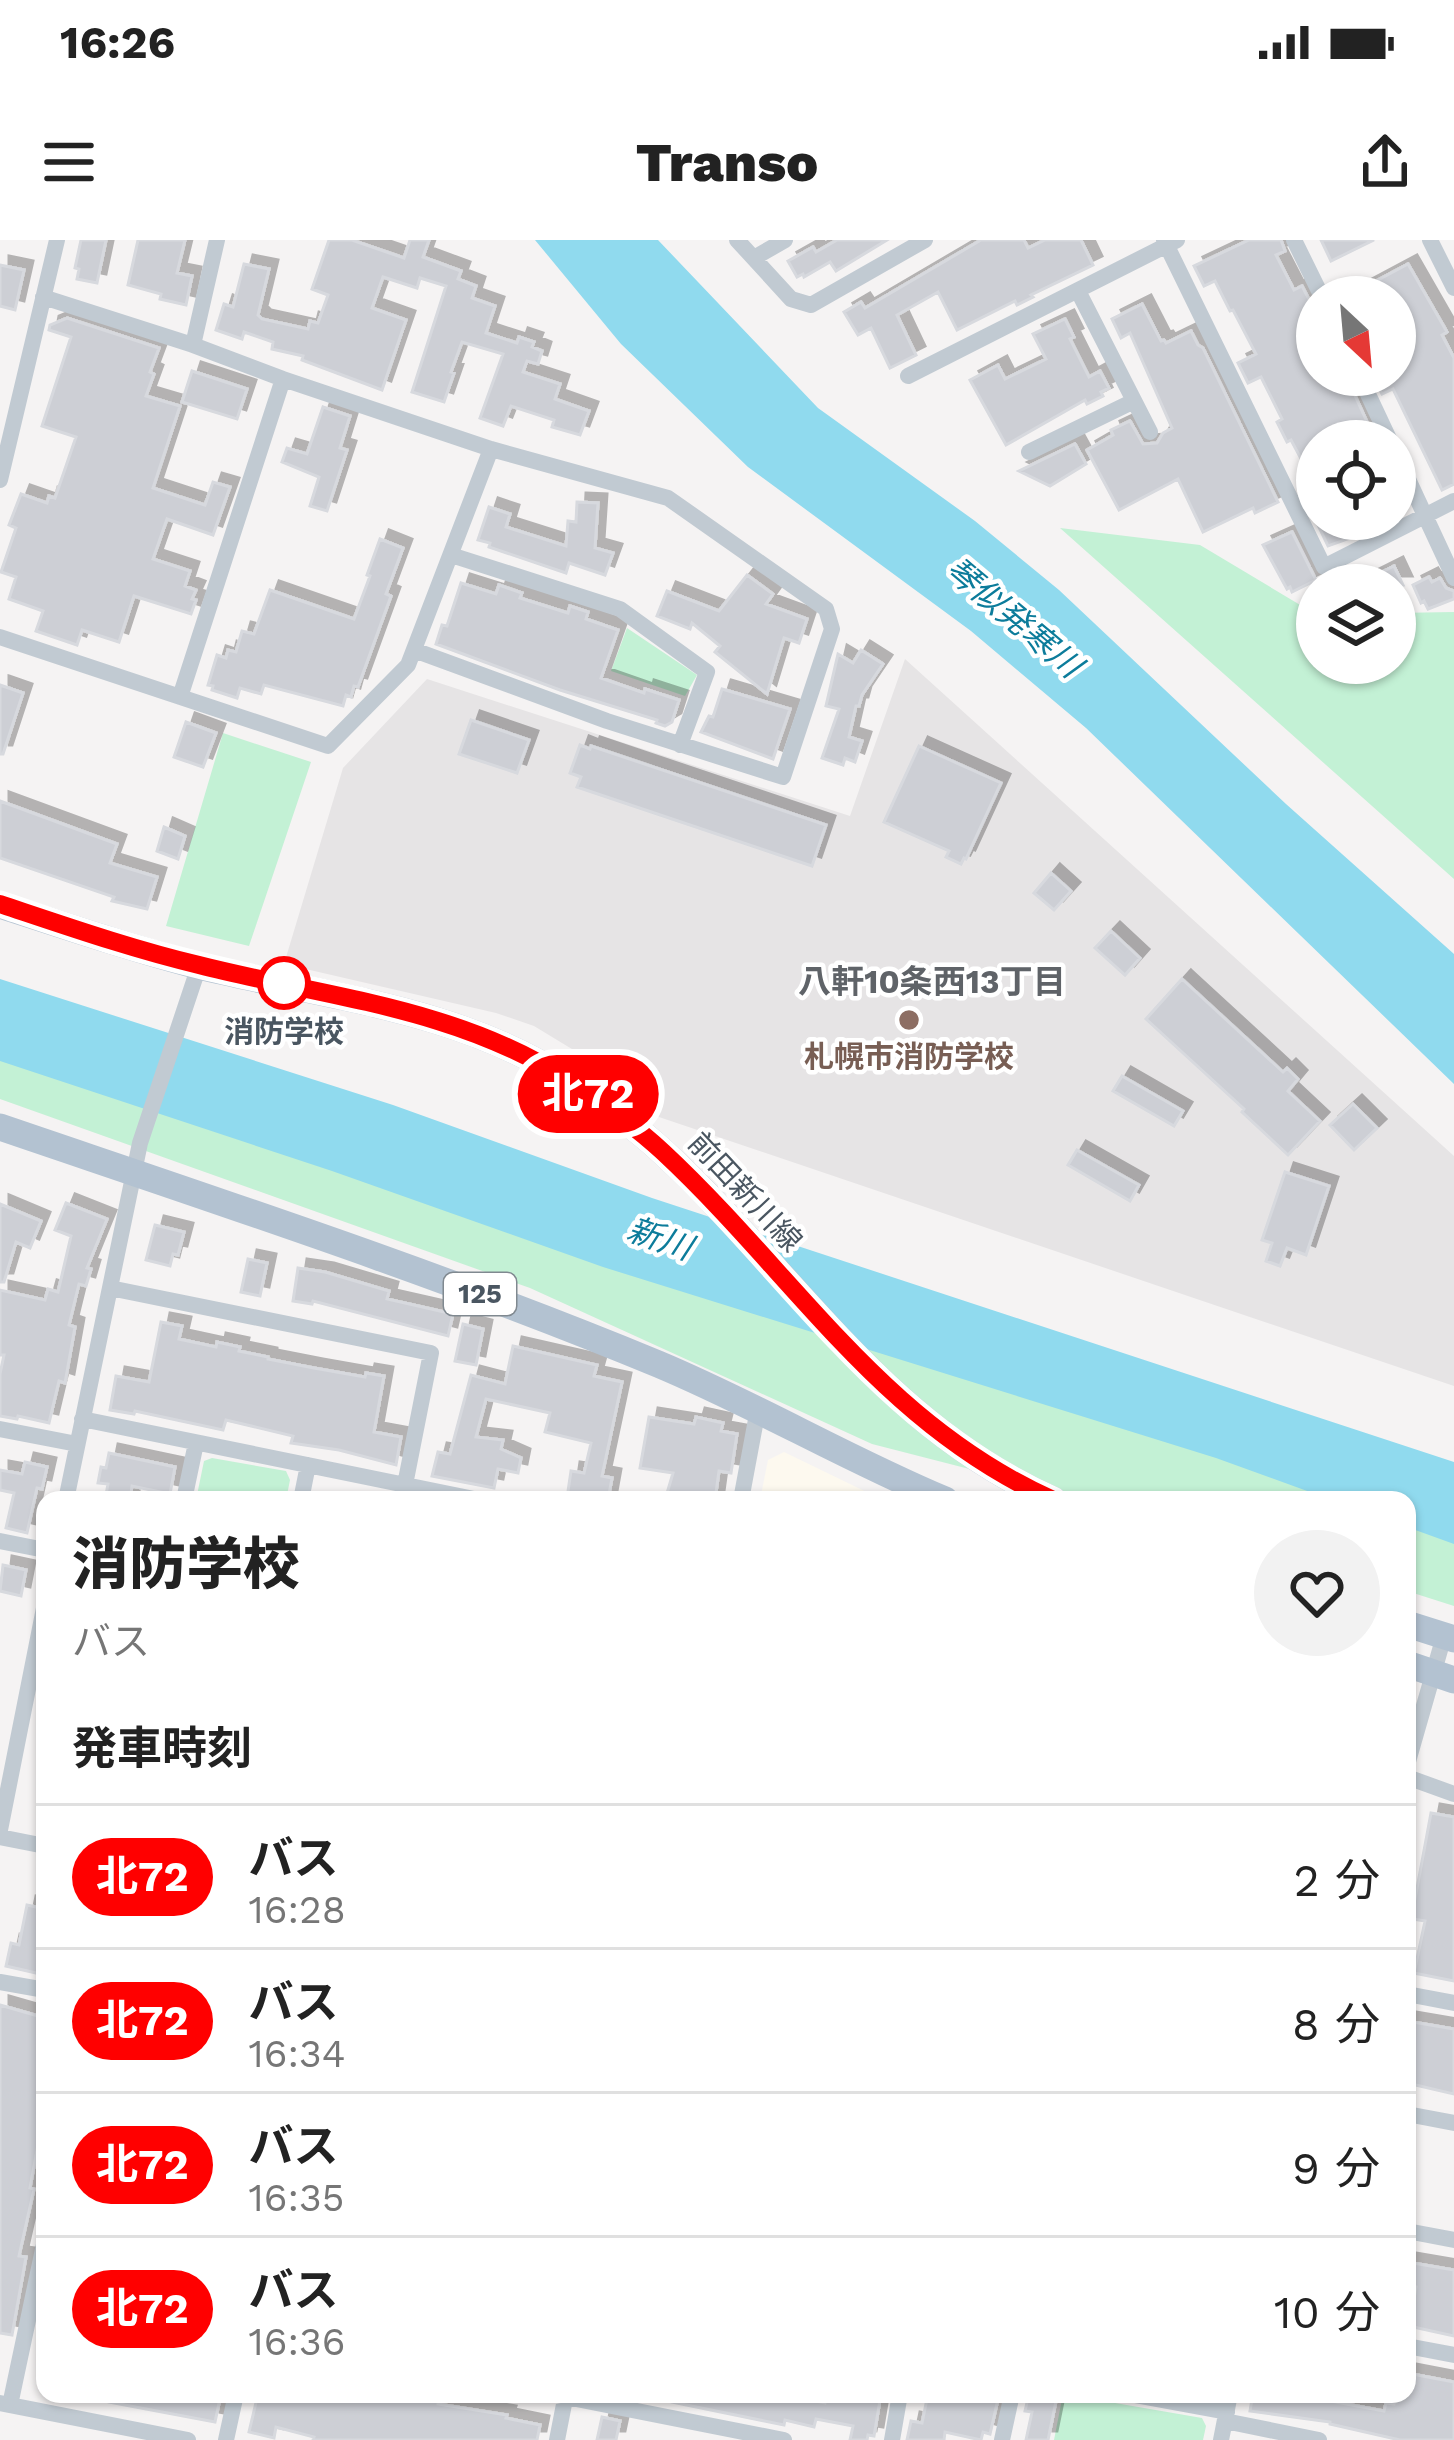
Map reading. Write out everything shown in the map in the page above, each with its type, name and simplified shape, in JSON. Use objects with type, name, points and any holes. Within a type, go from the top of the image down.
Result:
[{"type":"main road","name":"前田新川線","points":[[0,904],[199,965],[404,1010],[489,1038],[566,1078],[662,1151],[862,1365],[943,1436],[1033,1491]]},
{"type":"main road","name":"125","points":[[0,1126],[524,1309],[758,1409],[924,1491]]},
{"type":"main road","points":[[1416,1627],[1449,1638]]},
{"type":"street","points":[[0,480],[57,240]]},
{"type":"street","points":[[193,344],[217,240]]},
{"type":"street","points":[[737,240],[791,298],[811,305],[925,240]]},
{"type":"street","points":[[754,258],[785,240]]},
{"type":"street","points":[[1294,240],[1312,276]]},
{"type":"street","points":[[1430,240],[1454,288]]},
{"type":"street","points":[[908,376],[1169,242],[1324,567],[1454,501]]},
{"type":"street","points":[[1078,291],[1150,432]]},
{"type":"street","points":[[43,297],[193,344],[491,449],[668,498],[826,609],[832,629],[783,778],[607,721],[414,650]]},
{"type":"street","points":[[180,697],[283,379]]},
{"type":"street","points":[[1028,452],[1133,400]]},
{"type":"street","points":[[0,637],[328,746],[408,665],[491,449]]},
{"type":"street","points":[[1416,494],[1454,578]]},
{"type":"street","points":[[451,555],[620,609],[707,672],[680,745]]},
{"type":"street","points":[[67,1491],[140,1143],[199,965]]},
{"type":"street","points":[[110,1288],[431,1353],[404,1491]]},
{"type":"street","points":[[743,1491],[758,1409]]},
{"type":"street","points":[[82,1419],[308,1466],[400,1491]]},
{"type":"street","points":[[0,1429],[77,1444]]},
{"type":"street","points":[[186,1491],[196,1443]]},
{"type":"street","points":[[303,1491],[308,1466]]},
{"type":"street","points":[[0,1541],[36,1548]]},
{"type":"street","points":[[1416,1732],[1432,1672],[1449,1638]]},
{"type":"street","points":[[36,1649],[0,1833],[36,1843]]},
{"type":"street","points":[[1416,1781],[1454,1794]]},
{"type":"street","points":[[0,1982],[36,1988]]},
{"type":"street","points":[[1416,1996],[1454,2003]]},
{"type":"street","points":[[1416,2116],[1454,2123]]},
{"type":"street","points":[[1416,2233],[1454,2240]]},
{"type":"street","points":[[36,2299],[5,2404],[188,2440]]},
{"type":"street","points":[[1416,2348],[1454,2355]]},
{"type":"street","points":[[226,2440],[234,2403]]},
{"type":"street","points":[[557,2440],[560,2403]]},
{"type":"street","points":[[601,2403],[784,2440]]},
{"type":"street","points":[[892,2440],[898,2403]]},
{"type":"street","points":[[1002,2440],[1010,2403]]},
{"type":"street","points":[[1167,2403],[1319,2440]]},
{"type":"shaded area","name":"札幌市消防学校","points":[[905,659],[1454,1156],[1454,1386],[659,1117],[590,1060],[534,1026],[284,964],[343,768],[427,679],[850,816]]},
{"type":"shaded area","points":[[784,1452],[864,1491],[762,1491],[768,1460]]},
{"type":"green space","points":[[1060,528],[1200,545],[1296,602],[1296,684],[1416,684],[1416,613],[1454,612],[1454,879]]},
{"type":"green space","points":[[627,628],[697,675],[685,696],[611,671]]},
{"type":"green space","points":[[223,733],[311,762],[249,946],[166,926]]},
{"type":"green space","points":[[0,1026],[1339,1491],[1055,1491],[872,1444],[530,1288],[0,1099]]},
{"type":"green space","points":[[212,1458],[286,1471],[288,1491],[198,1491],[204,1461]]},
{"type":"green space","points":[[1416,1519],[1454,1534],[1454,1606],[1416,1594]]},
{"type":"green space","points":[[1061,2403],[1115,2403],[1202,2418],[1206,2426],[1203,2440],[1054,2440]]},
{"type":"water","name":"琴似発寒川","points":[[535,240],[658,240],[818,408],[975,521],[1059,590],[1454,954],[1454,1084],[1086,728],[971,631],[748,467],[621,344]]},
{"type":"water","name":"新川","points":[[0,979],[393,1105],[652,1198],[1454,1462],[1454,1544],[1416,1530],[1416,1491],[1307,1491],[1216,1458],[603,1267],[0,1061]]},
{"type":"building","points":[[81,240],[106,240],[97,283],[77,279]]},
{"type":"building","points":[[138,240],[185,240],[177,273],[192,276],[186,305],[128,285]]},
{"type":"building","points":[[329,240],[352,240],[404,258],[410,240],[429,240],[423,257],[461,271],[458,279],[476,286],[472,298],[495,306],[486,333],[517,343],[519,337],[534,342],[532,347],[542,351],[538,364],[527,361],[523,372],[560,384],[555,399],[589,411],[580,435],[552,427],[554,420],[511,406],[503,426],[480,418],[503,354],[462,342],[444,402],[412,392],[446,286],[420,278],[417,288],[383,277],[372,308],[406,320],[382,390],[302,360],[303,356],[272,349],[273,342],[244,332],[242,339],[216,330],[224,304],[233,307],[244,264],[269,269],[258,315],[262,319],[308,329],[310,321],[318,323],[328,295],[312,289]]},
{"type":"building","points":[[837,240],[887,240],[836,271],[830,262],[797,277],[788,261]]},
{"type":"building","points":[[981,240],[1024,240],[1028,248],[1045,240],[1081,240],[1093,265],[957,330],[938,292],[897,315],[916,355],[890,368],[871,328],[858,335],[844,312],[861,302],[865,308]]},
{"type":"building","points":[[1249,240],[1281,240],[1285,251],[1276,255],[1296,289],[1296,396],[1355,396],[1366,420],[1296,420],[1296,449],[1291,440],[1287,442],[1277,422],[1282,419],[1261,377],[1248,383],[1238,363],[1256,354],[1233,310],[1215,281],[1204,286],[1194,266]]},
{"type":"building","points":[[1321,240],[1374,240],[1331,261]]},
{"type":"building","points":[[1408,264],[1415,276],[1385,276]]},
{"type":"building","points":[[0,265],[24,270],[15,310],[0,306]]},
{"type":"building","points":[[1416,278],[1447,332],[1442,335],[1454,358],[1454,484],[1442,490],[1416,436],[1416,420],[1408,420],[1396,396],[1416,396]]},
{"type":"building","points":[[1142,304],[1161,341],[1191,331],[1203,348],[1278,502],[1255,513],[1253,508],[1203,532],[1178,479],[1119,510],[1087,450],[1130,421],[1143,444],[1157,443],[1172,428],[1130,333],[1121,338],[1112,319]]},
{"type":"building","points":[[67,318],[159,348],[146,396],[180,406],[153,488],[205,505],[213,482],[230,487],[213,535],[167,519],[153,559],[190,571],[185,586],[196,590],[191,614],[134,596],[119,642],[82,630],[77,645],[36,631],[43,611],[9,599],[16,577],[1,572],[16,528],[9,525],[21,494],[47,503],[49,496],[55,498],[76,437],[42,426],[71,337],[49,330],[50,325]]},
{"type":"building","points":[[1065,319],[1089,377],[1100,371],[1109,388],[1101,392],[1103,396],[1087,404],[1085,400],[1006,445],[970,380],[998,365],[1005,379],[1046,359],[1033,334]]},
{"type":"building","points":[[192,371],[247,389],[237,419],[182,402]]},
{"type":"building","points":[[323,407],[350,416],[340,448],[347,450],[327,511],[310,506],[319,477],[282,462],[287,448],[307,454]]},
{"type":"building","points":[[1075,444],[1086,464],[1050,486],[1019,471]]},
{"type":"building","points":[[577,502],[598,503],[595,548],[613,553],[605,575],[569,563],[566,573],[478,540],[489,507],[510,514],[506,527],[566,546],[568,521],[576,522]]},
{"type":"building","points":[[1292,532],[1308,564],[1296,564],[1296,590],[1287,589],[1263,545]]},
{"type":"building","points":[[380,539],[403,548],[358,687],[354,686],[351,697],[346,695],[343,706],[264,685],[261,694],[240,688],[237,698],[212,690],[208,685],[217,655],[226,658],[228,650],[236,652],[242,631],[254,634],[270,590],[354,619]]},
{"type":"building","points":[[747,575],[773,594],[766,604],[807,619],[799,643],[784,638],[767,694],[715,652],[720,646],[692,623],[690,629],[657,616],[667,591],[719,611]]},
{"type":"building","points":[[1440,578],[1454,591],[1454,599],[1428,609],[1421,603],[1416,584]]},
{"type":"building","points":[[461,583],[496,594],[499,585],[522,593],[520,598],[568,613],[570,606],[588,612],[586,619],[618,630],[601,678],[679,700],[672,722],[665,726],[436,644]]},
{"type":"building","points":[[861,650],[883,664],[856,706],[849,737],[862,741],[855,762],[845,758],[843,765],[822,758],[839,709],[826,706],[838,654],[853,663]]},
{"type":"building","points":[[0,685],[23,693],[3,754],[0,754]]},
{"type":"building","points":[[722,689],[790,709],[773,759],[701,732],[709,716],[713,717]]},
{"type":"building","points":[[471,720],[529,740],[517,773],[459,754]]},
{"type":"building","points":[[186,722],[216,733],[203,767],[174,757]]},
{"type":"building","points":[[580,745],[826,825],[812,866],[577,787],[581,777],[570,773]]},
{"type":"building","points":[[919,746],[1001,783],[961,864],[946,857],[949,851],[884,822]]},
{"type":"building","points":[[0,801],[117,844],[110,863],[157,877],[147,909],[112,901],[114,897],[0,858]]},
{"type":"building","points":[[164,827],[185,836],[178,859],[157,851]]},
{"type":"building","points":[[1051,873],[1071,891],[1054,910],[1034,893]]},
{"type":"building","points":[[1111,931],[1140,958],[1125,975],[1095,948]]},
{"type":"building","points":[[1182,979],[1283,1072],[1287,1068],[1298,1079],[1288,1091],[1320,1121],[1288,1155],[1146,1019]]},
{"type":"building","points":[[1122,1076],[1183,1111],[1174,1126],[1113,1091]]},
{"type":"building","points":[[1353,1104],[1377,1128],[1354,1150],[1330,1125]]},
{"type":"building","points":[[1077,1150],[1139,1185],[1130,1201],[1068,1165]]},
{"type":"building","points":[[1285,1172],[1329,1186],[1306,1255],[1287,1248],[1280,1266],[1266,1261],[1272,1243],[1262,1240]]},
{"type":"building","points":[[66,1203],[107,1219],[87,1268],[91,1269],[86,1286],[79,1284],[69,1325],[75,1327],[65,1383],[59,1381],[49,1423],[0,1416],[4,1355],[0,1355],[0,1290],[45,1300],[48,1289],[58,1292],[71,1236],[55,1230]]},
{"type":"building","points":[[0,1204],[41,1221],[30,1248],[16,1242],[4,1282],[0,1282]]},
{"type":"building","points":[[155,1225],[184,1232],[170,1266],[146,1260]]},
{"type":"building","points":[[248,1259],[267,1263],[260,1296],[241,1292]]},
{"type":"building","points":[[298,1268],[389,1291],[387,1299],[453,1314],[448,1336],[313,1301],[293,1301]]},
{"type":"building","points":[[161,1322],[182,1326],[179,1339],[216,1347],[217,1342],[314,1368],[384,1376],[374,1432],[401,1437],[396,1465],[291,1443],[293,1436],[226,1420],[223,1430],[110,1410],[116,1376],[149,1382]]},
{"type":"building","points":[[463,1324],[483,1329],[476,1365],[455,1361]]},
{"type":"building","points":[[513,1346],[597,1365],[594,1376],[622,1382],[602,1476],[612,1478],[610,1491],[568,1491],[571,1471],[584,1473],[591,1443],[545,1432],[550,1413],[486,1399],[476,1437],[503,1440],[501,1449],[521,1458],[518,1473],[498,1469],[494,1488],[432,1476],[438,1452],[450,1454],[471,1375],[505,1384]]},
{"type":"building","points":[[649,1417],[694,1424],[696,1417],[723,1423],[721,1431],[737,1434],[731,1473],[719,1471],[716,1491],[668,1491],[673,1473],[640,1468]]},
{"type":"building","points":[[109,1453],[175,1467],[171,1491],[132,1486],[131,1491],[107,1491],[108,1484],[98,1483],[101,1467],[106,1468]]},
{"type":"building","points":[[25,1462],[47,1467],[27,1533],[6,1528],[14,1493],[0,1490],[0,1470],[22,1474]]},
{"type":"building","points":[[3,1565],[26,1570],[21,1596],[0,1591]]},
{"type":"building","points":[[1431,1813],[1454,1817],[1454,1981],[1416,1973],[1425,1921],[1416,1920],[1416,1894]]},
{"type":"building","points":[[27,1905],[36,1907],[36,1973],[6,1966],[11,1943],[19,1945]]},
{"type":"building","points":[[0,2005],[36,2015],[36,2156],[12,2335],[0,2333]]},
{"type":"building","points":[[1416,2023],[1454,2029],[1454,2094],[1416,2085]]},
{"type":"building","points":[[1416,2264],[1454,2270],[1454,2336],[1416,2328]]},
{"type":"building","points":[[1416,2375],[1454,2382],[1454,2440],[1400,2440],[1330,2422],[1250,2411],[1251,2403],[1341,2403],[1384,2411],[1386,2403],[1416,2403]]},
{"type":"building","points":[[114,2403],[219,2403],[215,2422]]},
{"type":"building","points":[[256,2403],[438,2403],[540,2425],[537,2440],[313,2440],[276,2427],[274,2438],[249,2432]]},
{"type":"building","points":[[677,2403],[880,2403],[874,2436],[868,2435],[867,2440],[850,2440],[853,2426],[816,2419],[814,2427],[785,2420],[784,2425]]},
{"type":"building","points":[[926,2403],[997,2403],[990,2434],[983,2432],[981,2440],[945,2432],[944,2440],[907,2440],[911,2421],[922,2423]]},
{"type":"building","points":[[1027,2403],[1056,2403],[1048,2440],[1026,2440],[1032,2412],[1025,2411]]},
{"type":"building","points":[[602,2417],[620,2421],[616,2440],[597,2440]]},
{"type":"bus line","name":"北72","points":[[0,904],[199,965],[404,1010],[489,1038],[566,1078],[662,1151],[898,1400],[974,1458],[1034,1491]]},
{"type":"place","name":"消防学校","points":[[284,983]]},
{"type":"place","name":"札幌市消防学校","points":[[909,1020]]},
{"type":"district","name":"八軒10条西13丁目","points":[[932,981]]}]
